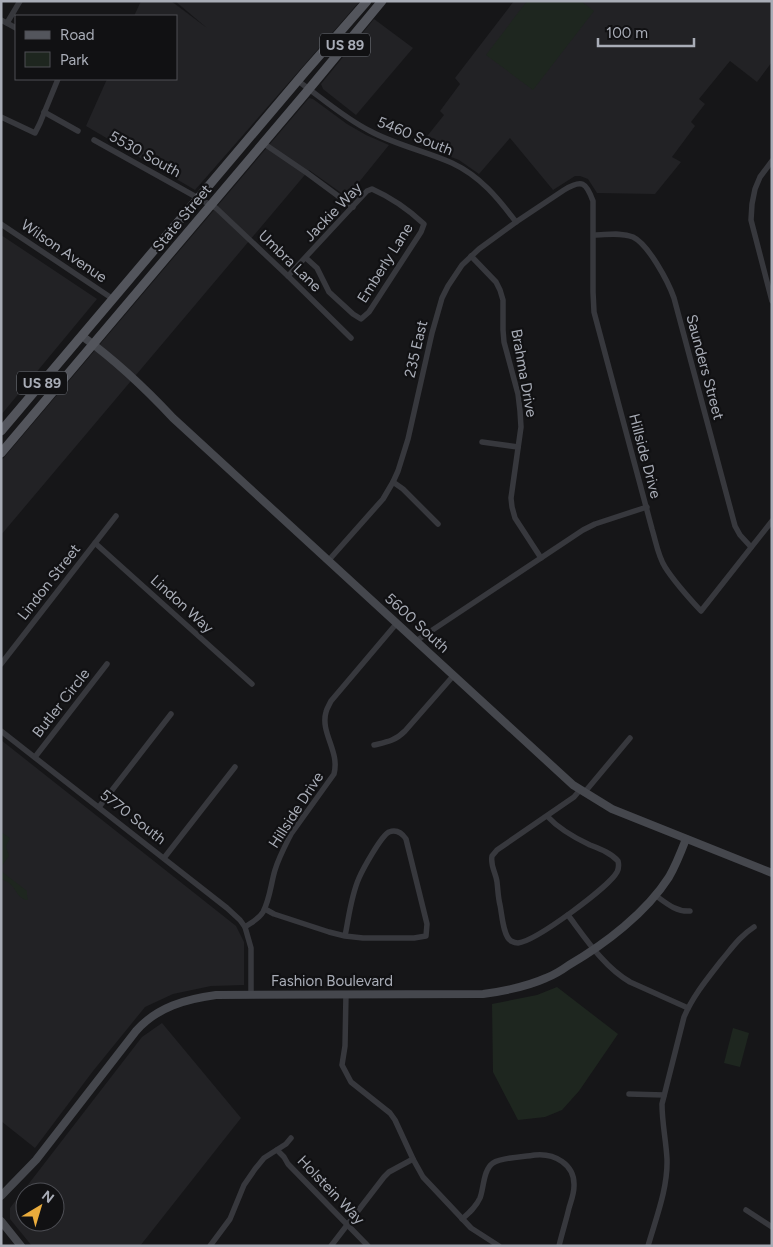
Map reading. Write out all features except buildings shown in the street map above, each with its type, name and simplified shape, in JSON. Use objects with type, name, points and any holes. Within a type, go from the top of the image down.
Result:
[{"type":"main road","name":"State Street","points":[[1,431],[368,1]]},
{"type":"main road","name":"State Street","points":[[1,453],[382,1]]},
{"type":"street","points":[[15,27],[4,21],[20,1]]},
{"type":"street","points":[[1,117],[35,133],[58,80]]},
{"type":"street","name":"5460 South","points":[[298,81],[369,131],[452,163],[462,169],[489,189],[516,222]]},
{"type":"street","points":[[44,112],[78,131]]},
{"type":"street","name":"5530 South","points":[[94,140],[211,205]]},
{"type":"street","points":[[263,143],[353,208]]},
{"type":"street","points":[[772,161],[760,177],[752,204],[752,220],[772,301]]},
{"type":"street","name":"235 East","points":[[328,561],[383,499],[393,482],[404,456],[432,333],[442,298],[457,273],[471,256],[493,238],[564,190],[578,183]]},
{"type":"street","name":"Hillside Drive","points":[[416,641],[595,524],[647,507],[594,312],[594,201],[584,185],[578,183]]},
{"type":"street","name":"Jackie Way","points":[[288,276],[367,191],[372,188],[424,224]]},
{"type":"street","name":"Umbra Lane","points":[[211,205],[288,276],[351,338]]},
{"type":"street","name":"Wilson Avenue","points":[[1,224],[113,299]]},
{"type":"street","name":"Emberly Lane","points":[[306,258],[317,268],[329,292],[361,319],[369,312],[421,232],[424,224]]},
{"type":"street","name":"Saunders Street","points":[[594,235],[624,235],[632,237],[648,252],[665,277],[674,298],[735,526],[751,547]]},
{"type":"street","name":"Brahma Drive","points":[[471,256],[496,282],[504,300],[504,342],[518,394],[521,427],[511,498],[512,507],[515,518],[541,558]]},
{"type":"street","name":"5600 South","points":[[82,336],[102,351],[149,394],[172,418],[566,779],[582,791],[612,808],[772,872]]},
{"type":"street","points":[[482,442],[518,447]]},
{"type":"street","points":[[393,482],[403,489],[438,524]]},
{"type":"street","points":[[647,507],[659,554],[665,567],[681,589],[701,611],[772,521]]},
{"type":"street","name":"Lindon Street","points":[[1,664],[116,516]]},
{"type":"street","name":"Lindon Way","points":[[95,543],[252,684]]},
{"type":"street","name":"Hillside Drive","points":[[265,909],[275,870],[286,844],[334,774],[336,760],[326,728],[326,711],[331,701],[397,623]]},
{"type":"street","name":"Butler Circle","points":[[35,757],[107,664]]},
{"type":"street","points":[[374,745],[398,738],[454,675]]},
{"type":"street","points":[[99,807],[171,714]]},
{"type":"street","name":"5770 South","points":[[1,731],[227,908],[245,926]]},
{"type":"street","points":[[547,816],[571,835],[612,854],[618,861],[619,866],[617,872],[605,885],[568,915],[536,936],[518,943],[508,939],[505,932],[497,881],[492,867],[492,856],[497,850],[582,791],[630,738]]},
{"type":"street","points":[[164,858],[235,767]]},
{"type":"street","points":[[251,995],[251,948],[245,926],[258,918],[265,909],[274,914],[345,936],[414,938],[426,936],[427,924],[406,839],[401,834],[393,831],[386,835],[366,864],[353,896],[345,936]]},
{"type":"street","name":"Fashion Boulevard","points":[[1,1196],[36,1160],[142,1024],[164,1009],[189,1000],[216,995],[483,994],[524,986],[548,978],[594,950],[634,916],[662,886],[674,868],[686,839]]},
{"type":"street","points":[[655,895],[676,909],[690,911]]},
{"type":"street","points":[[568,915],[594,950],[622,978],[688,1008]]},
{"type":"street","points":[[648,1246],[666,1181],[667,1159],[662,1113],[664,1095],[684,1017],[706,980],[742,935],[754,926]]},
{"type":"street","points":[[346,994],[345,1046],[342,1065],[351,1082],[390,1113],[423,1177],[462,1219],[498,1246]]},
{"type":"street","points":[[628,1094],[664,1095]]},
{"type":"street","points":[[210,1246],[230,1219],[242,1189],[251,1175],[264,1158],[286,1144],[291,1138]]},
{"type":"street","name":"Holstein Way","points":[[277,1150],[288,1164],[368,1246]]},
{"type":"street","points":[[462,1219],[480,1199],[487,1171],[494,1162],[541,1154],[556,1157],[563,1161],[572,1172],[575,1185],[559,1246]]},
{"type":"street","points":[[331,1246],[384,1177],[389,1172],[413,1159]]},
{"type":"street","points":[[746,1210],[772,1227]]},
{"type":"street","points":[[1,1221],[21,1246]]},
{"type":"shaded area","points":[[141,1],[171,1],[207,28],[175,1],[360,1],[195,190],[86,126],[107,80],[178,80],[178,15],[134,15]]},
{"type":"shaded area","points":[[514,1],[772,1],[772,62],[757,82],[730,61],[699,99],[705,104],[691,122],[695,126],[672,157],[681,162],[655,194],[597,193],[588,179],[580,176],[575,176],[553,190],[510,138],[479,174],[459,160],[420,145],[444,115],[440,111],[460,84],[455,78]]},
{"type":"shaded area","points":[[374,19],[413,48],[356,115],[323,89],[321,84]]},
{"type":"shaded area","points":[[309,98],[347,124],[389,145],[347,197],[309,170],[1,535],[1,461]]},
{"type":"shaded area","points":[[1,235],[97,299],[1,415]]},
{"type":"shaded area","points":[[1,740],[236,926],[244,942],[244,985],[211,986],[173,994],[145,1007],[93,1071],[35,1148],[1,1121]]},
{"type":"shaded area","points":[[162,1023],[241,1118],[140,1246],[32,1246],[21,1232],[65,1232],[65,1182],[30,1182],[142,1037]]},
{"type":"shaded area","points":[[15,1202],[15,1225],[10,1219],[10,1208]]},
{"type":"green space","points":[[527,1],[581,1],[594,11],[533,90],[486,55]]},
{"type":"green space","points":[[1,832],[10,838],[6,846],[9,856],[1,867]]},
{"type":"green space","points":[[1,871],[27,891],[28,900],[19,896],[12,885],[1,879]]},
{"type":"green space","points":[[557,987],[618,1034],[579,1091],[562,1110],[545,1117],[518,1120],[493,1072],[492,1004],[537,995]]},
{"type":"green space","points":[[733,1028],[749,1033],[740,1067],[724,1063]]}]
